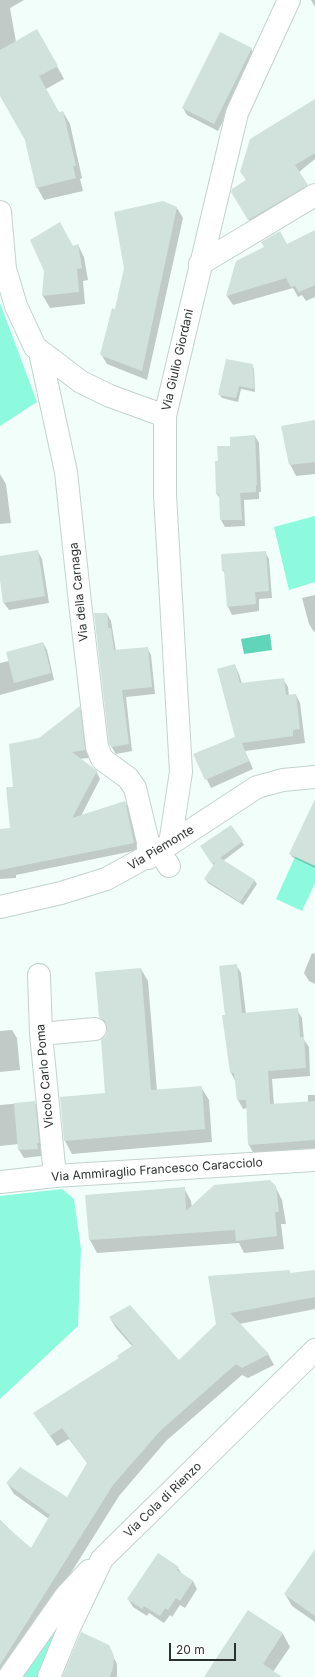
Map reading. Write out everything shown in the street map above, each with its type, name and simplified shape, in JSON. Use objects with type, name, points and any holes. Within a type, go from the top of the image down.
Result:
[{"type":"street","name":"Via Giulio Giordani","points":[[163,853],[176,805],[181,772],[165,495],[164,416],[237,113],[290,0]]},
{"type":"street","points":[[200,264],[315,194]]},
{"type":"street","name":"Via della Carnaga","points":[[0,212],[5,269],[16,306],[35,347],[81,382],[110,396],[164,416]]},
{"type":"street","name":"Via della Carnaga","points":[[40,352],[66,472],[97,747],[102,759],[128,778],[135,788],[143,817],[163,853]]},
{"type":"street","name":"Via Giulio Giordani","points":[[179,737],[192,808],[206,821]]},
{"type":"street","name":"Via Piemonte","points":[[0,907],[61,893],[106,879],[163,853],[206,821],[257,787],[283,780],[315,777]]},
{"type":"street","points":[[143,817],[169,812],[176,805]]},
{"type":"street","name":"Vicolo Carlo Poma","points":[[39,975],[41,1034],[55,1176]]},
{"type":"street","points":[[41,1034],[95,1029]]},
{"type":"street","name":"Via Ammiraglio Francesco Caracciolo","points":[[0,1182],[55,1176],[315,1160]]},
{"type":"street","name":"Via Cola di Rienzo","points":[[49,1677],[69,1628],[102,1559],[315,1350]]},
{"type":"street","points":[[9,1677],[65,1597],[102,1559]]},
{"type":"shaded area","points":[[0,303],[37,402],[0,426]]},
{"type":"shaded area","points":[[315,516],[315,582],[289,590],[274,527]]},
{"type":"shaded area","points":[[270,634],[272,650],[244,654],[241,639]]},
{"type":"shaded area","points":[[309,826],[315,828],[315,883],[302,911],[276,899]]},
{"type":"shaded area","points":[[62,1189],[74,1199],[81,1249],[78,1326],[0,1399],[0,1196]]},
{"type":"shaded area","points":[[81,1593],[42,1677],[19,1677]]},
{"type":"building","points":[[37,29],[58,66],[39,76],[59,112],[63,111],[76,166],[73,166],[76,178],[36,188],[25,140],[0,96],[0,50]]},
{"type":"building","points":[[220,32],[252,48],[214,124],[182,108]]},
{"type":"building","points":[[315,99],[315,153],[295,165],[308,185],[248,220],[231,192],[232,189],[246,180],[240,172],[250,139]]},
{"type":"building","points":[[163,201],[177,207],[142,371],[100,355],[112,308],[115,309],[124,268],[114,212]]},
{"type":"building","points":[[60,222],[73,246],[78,244],[82,268],[77,269],[79,292],[42,296],[44,271],[30,240]]},
{"type":"building","points":[[315,230],[315,285],[299,292],[295,286],[291,287],[286,278],[226,296],[236,261],[264,247],[261,242],[280,231],[287,244]]},
{"type":"building","points":[[226,359],[253,364],[254,389],[239,386],[236,398],[218,395]]},
{"type":"building","points":[[315,420],[315,462],[289,465],[281,426]]},
{"type":"building","points":[[255,435],[256,492],[240,493],[242,520],[220,520],[219,494],[216,494],[215,461],[218,461],[217,446],[230,446],[230,437]]},
{"type":"building","points":[[38,550],[45,596],[3,603],[0,581],[0,556]]},
{"type":"building","points":[[266,551],[269,591],[255,592],[256,604],[227,607],[221,554]]},
{"type":"building","points":[[94,613],[107,613],[108,628],[111,628],[114,650],[148,647],[152,687],[122,690],[129,744],[111,747],[109,744]]},
{"type":"building","points":[[43,642],[51,673],[14,683],[6,652]]},
{"type":"building","points":[[235,664],[240,683],[284,678],[286,695],[296,694],[300,729],[293,730],[293,736],[242,743],[249,761],[205,780],[193,754],[235,737],[217,669]]},
{"type":"building","points":[[80,706],[85,750],[72,752],[97,771],[72,818],[125,801],[134,843],[0,870],[0,829],[10,828],[6,787],[13,787],[9,744],[39,738]]},
{"type":"building","points":[[315,799],[315,866],[289,854]]},
{"type":"building","points":[[231,825],[243,841],[220,858],[255,880],[240,902],[204,879],[216,861],[212,864],[200,846]]},
{"type":"building","points":[[237,964],[242,1013],[298,1008],[300,1037],[304,1037],[306,1068],[268,1071],[270,1104],[315,1101],[315,1140],[248,1145],[246,1100],[237,1100],[234,1073],[230,1073],[222,1015],[225,1015],[219,966]]},
{"type":"building","points":[[141,968],[151,1090],[202,1086],[205,1129],[64,1141],[60,1097],[105,1093],[101,1040],[106,1035],[107,1028],[105,1021],[99,1017],[95,972]]},
{"type":"building","points":[[35,1101],[39,1143],[37,1143],[38,1149],[18,1150],[14,1103]]},
{"type":"building","points":[[270,1180],[276,1186],[279,1212],[275,1212],[277,1236],[236,1241],[235,1230],[89,1240],[85,1195],[185,1187],[186,1211],[214,1185]]},
{"type":"building","points":[[290,1270],[290,1273],[315,1270],[315,1297],[230,1313],[269,1354],[242,1368],[236,1364],[160,1431],[113,1485],[0,1665],[0,1521],[31,1548],[50,1515],[6,1483],[20,1467],[67,1497],[87,1463],[62,1428],[50,1436],[33,1413],[119,1358],[117,1356],[133,1345],[109,1317],[130,1305],[179,1360],[216,1324],[208,1276]]},
{"type":"building","points":[[315,1549],[315,1616],[284,1594]]},
{"type":"building","points":[[158,1553],[179,1567],[177,1570],[193,1581],[180,1601],[176,1598],[168,1610],[165,1608],[160,1616],[144,1606],[142,1609],[127,1599]]},
{"type":"building","points":[[248,1610],[283,1633],[263,1664],[282,1677],[204,1677]]},
{"type":"building","points":[[81,1632],[109,1645],[114,1656],[110,1677],[62,1677]]}]
